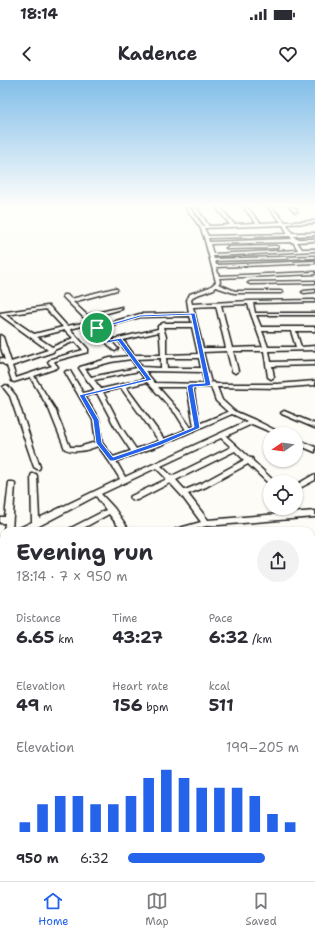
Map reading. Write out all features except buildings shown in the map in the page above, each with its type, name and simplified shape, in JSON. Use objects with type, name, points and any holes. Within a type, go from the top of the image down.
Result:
[{"type":"street","points":[[216,285],[218,282],[208,243],[263,241]]},
{"type":"street","points":[[296,241],[299,248]]},
{"type":"street","points":[[228,248],[299,248],[315,250]]},
{"type":"street","points":[[210,255],[299,248]]},
{"type":"street","points":[[212,260],[315,257]]},
{"type":"street","points":[[213,266],[315,262]]},
{"type":"street","points":[[216,277],[315,273]]},
{"type":"street","points":[[250,283],[315,282]]},
{"type":"street","points":[[265,427],[232,412],[219,401],[205,370],[192,306],[189,300],[192,295],[216,285],[234,292],[281,292]]},
{"type":"street","points":[[70,301],[116,289]]},
{"type":"street","points":[[304,292],[315,291]]},
{"type":"street","points":[[65,296],[92,322],[115,349]]},
{"type":"street","points":[[192,306],[250,302],[315,301]]},
{"type":"street","points":[[250,302],[266,349],[271,377]]},
{"type":"street","points":[[218,304],[235,371]]},
{"type":"street","points":[[1,314],[47,306],[68,328],[86,351],[53,360],[51,362],[55,367],[3,385],[13,396],[37,467]]},
{"type":"street","points":[[86,317],[120,308]]},
{"type":"street","points":[[1,314],[51,349]]},
{"type":"street","points":[[97,328],[140,316],[193,314]]},
{"type":"street","points":[[253,314],[315,314]]},
{"type":"street","points":[[33,336],[92,322]]},
{"type":"street","points":[[164,370],[163,337],[160,327],[163,325],[195,325]]},
{"type":"street","points":[[259,330],[315,329]]},
{"type":"street","points":[[108,342],[161,330]]},
{"type":"street","points":[[293,330],[299,349]]},
{"type":"street","points":[[0,337],[14,380]]},
{"type":"street","points":[[0,360],[9,365],[51,351],[51,349],[76,339]]},
{"type":"street","points":[[120,339],[151,382],[178,413],[189,430]]},
{"type":"street","points":[[135,452],[118,427],[99,391],[89,379],[82,368],[83,367],[132,356],[163,356],[229,350],[315,348]]},
{"type":"street","points":[[269,364],[315,363]]},
{"type":"street","points":[[89,379],[141,369],[205,370]]},
{"type":"street","points":[[68,372],[96,420],[99,443],[112,460],[124,480]]},
{"type":"street","points":[[31,375],[52,410],[67,448],[70,450],[76,450],[99,443]]},
{"type":"street","points":[[82,395],[122,386],[151,382],[190,386],[277,386],[315,383]]},
{"type":"street","points":[[122,386],[163,442]]},
{"type":"street","points":[[190,386],[197,428]]},
{"type":"street","points":[[112,460],[163,442],[232,412]]},
{"type":"street","points":[[284,413],[315,426]]},
{"type":"street","points":[[29,527],[124,480],[253,421]]},
{"type":"street","points":[[222,436],[250,460],[264,475]]},
{"type":"street","points":[[303,444],[315,450]]},
{"type":"street","points":[[134,498],[235,448]]},
{"type":"street","points":[[184,493],[204,485],[250,460]]},
{"type":"street","points":[[157,465],[184,493],[206,523]]},
{"type":"street","points":[[34,476],[36,524]]},
{"type":"street","points":[[303,484],[315,477]]},
{"type":"street","points":[[8,527],[11,484]]},
{"type":"street","points":[[97,493],[123,527]]},
{"type":"street","points":[[79,527],[110,510]]},
{"type":"street","points":[[192,527],[206,523],[315,514]]},
{"type":"street","points":[[0,520],[9,520]]},
{"type":"route","points":[[193,314],[208,385],[190,386],[197,428],[189,430],[159,444],[112,460],[99,443],[96,420],[82,395],[149,380],[120,339],[108,342],[97,328],[140,316],[193,314]]}]
